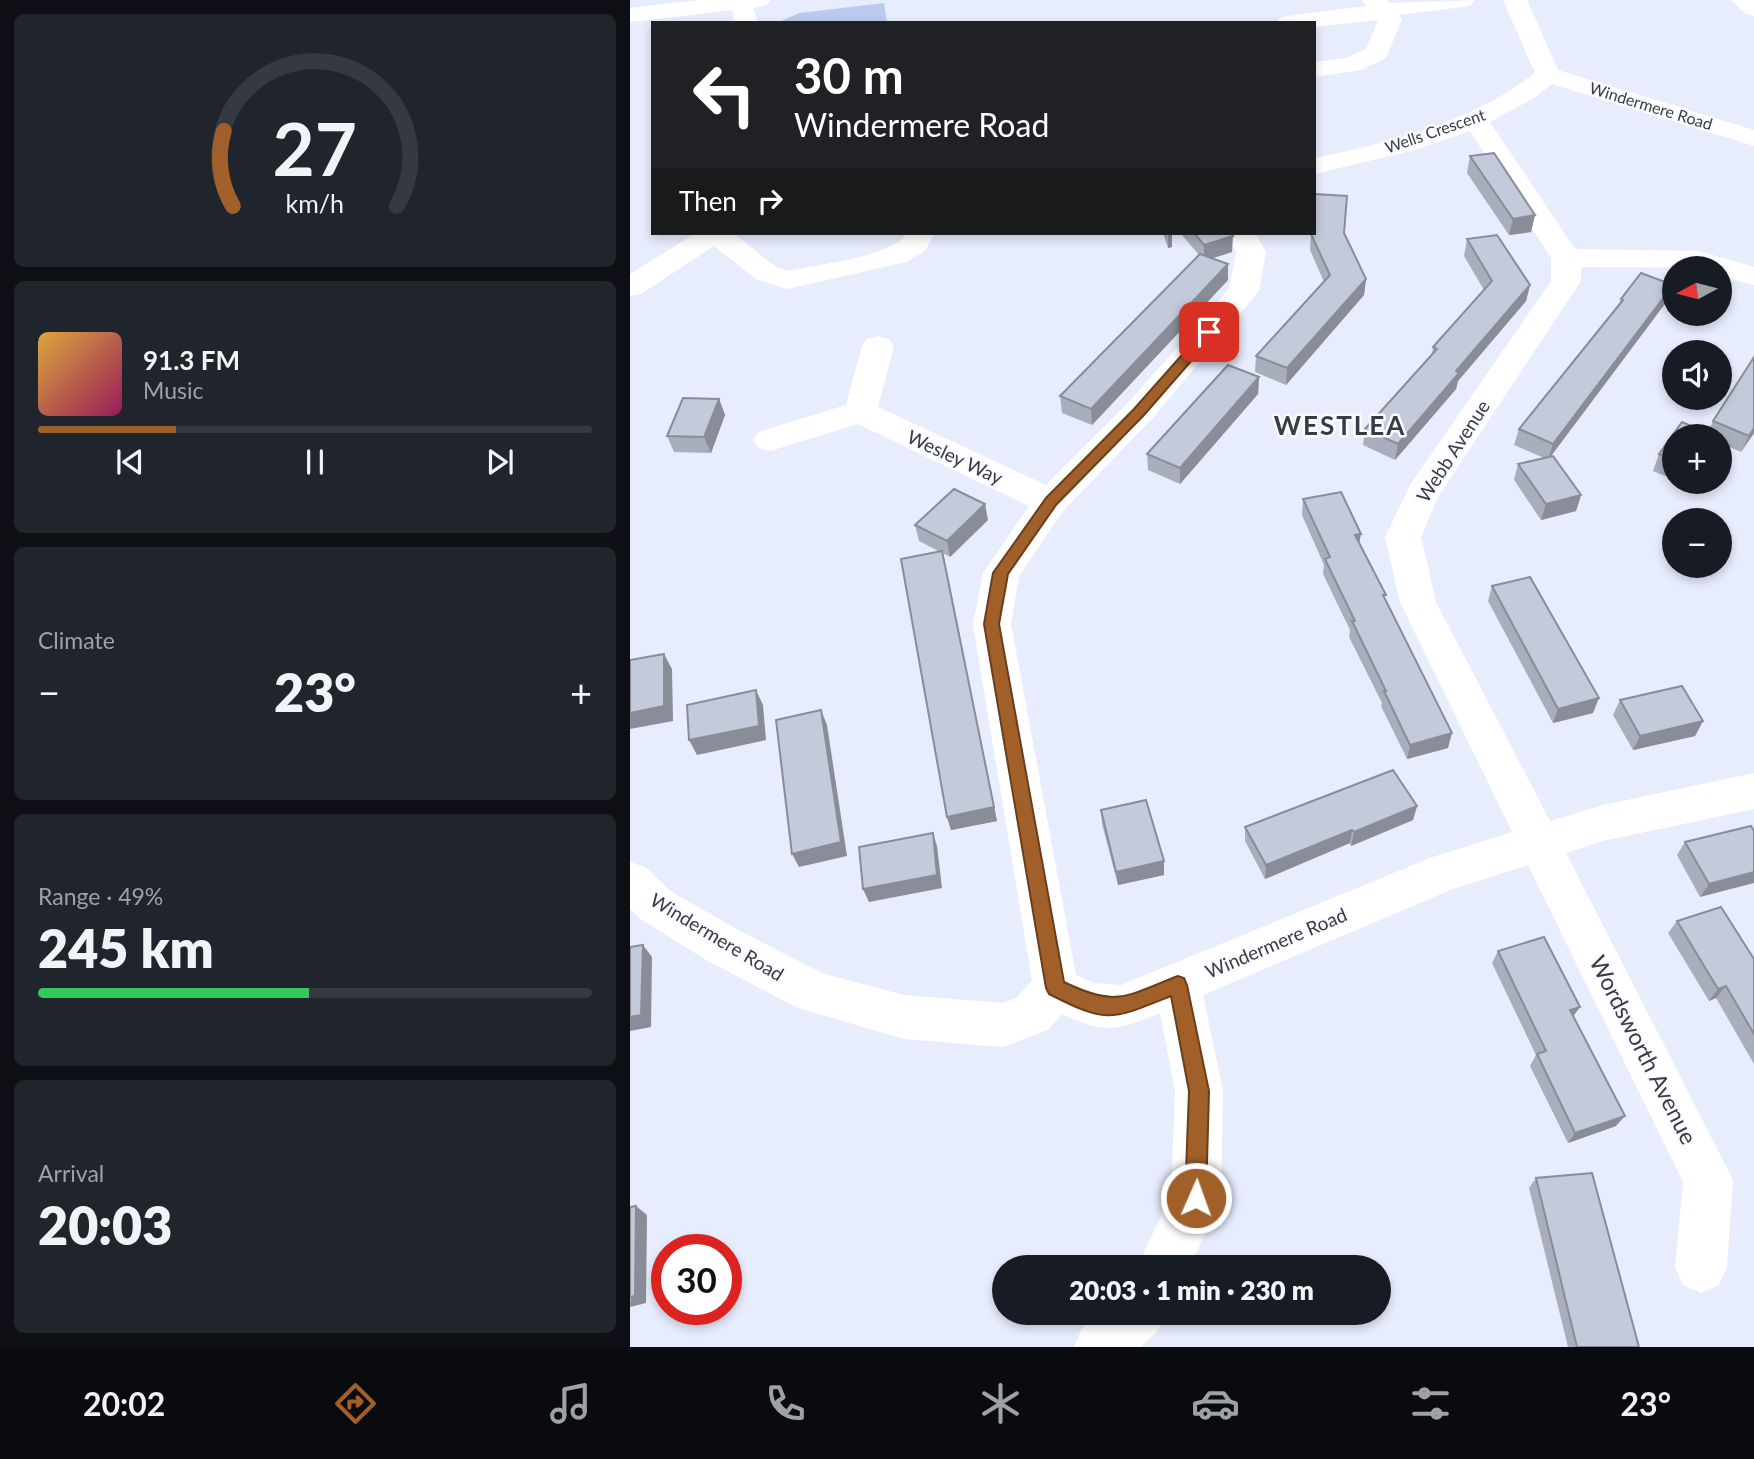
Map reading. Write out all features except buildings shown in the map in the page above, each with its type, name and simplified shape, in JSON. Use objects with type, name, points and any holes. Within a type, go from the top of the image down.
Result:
[{"type":"street","points":[[1280,19],[1378,5],[1463,0]]},
{"type":"street","points":[[1515,0],[1548,75]]},
{"type":"street","points":[[1743,0],[1754,9]]},
{"type":"street","points":[[1316,70],[1352,65],[1377,52],[1390,19],[1378,5]]},
{"type":"street","points":[[630,15],[749,8]]},
{"type":"street","name":"Wells Crescent","points":[[1316,165],[1408,142],[1475,119],[1530,92],[1548,75]]},
{"type":"street","name":"Windermere Road","points":[[1548,75],[1754,138]]},
{"type":"street","points":[[1475,119],[1566,258],[1699,260],[1754,276]]},
{"type":"street","points":[[630,287],[712,235]]},
{"type":"street","points":[[718,235],[766,273],[788,280],[896,257],[915,245],[920,235]]},
{"type":"street","points":[[1055,988],[992,624],[1001,573],[1051,502],[1139,412],[1244,291],[1251,252],[1242,235]]},
{"type":"street","name":"Webb Avenue","points":[[1538,842],[1418,602],[1403,537],[1422,494],[1566,281],[1566,258]]},
{"type":"street","points":[[770,440],[860,412],[878,346]]},
{"type":"street","name":"Wesley Way","points":[[860,412],[1051,502]]},
{"type":"street","name":"Windermere Road","points":[[630,881],[657,906],[724,946],[814,993],[904,1017],[1003,1024],[1032,1014],[1055,988],[1091,1005],[1121,1007],[1445,872],[1603,823],[1754,791]]},
{"type":"street","name":"Wordsworth Avenue","points":[[1538,842],[1708,1180],[1701,1267]]},
{"type":"street","points":[[1169,1255],[1196,1198],[1199,1091],[1178,985]]},
{"type":"street","points":[[1101,1347],[1125,1325]]},
{"type":"shaded area","points":[[884,3],[887,21],[781,21],[799,13]]},
{"type":"district","name":"WESTLEA","points":[[1340,426]]},
{"type":"route","points":[[1196,1198],[1199,1091],[1178,985],[1121,1007],[1091,1005],[1055,988],[992,624],[1001,573],[1051,502],[1139,412],[1209,332]]}]
